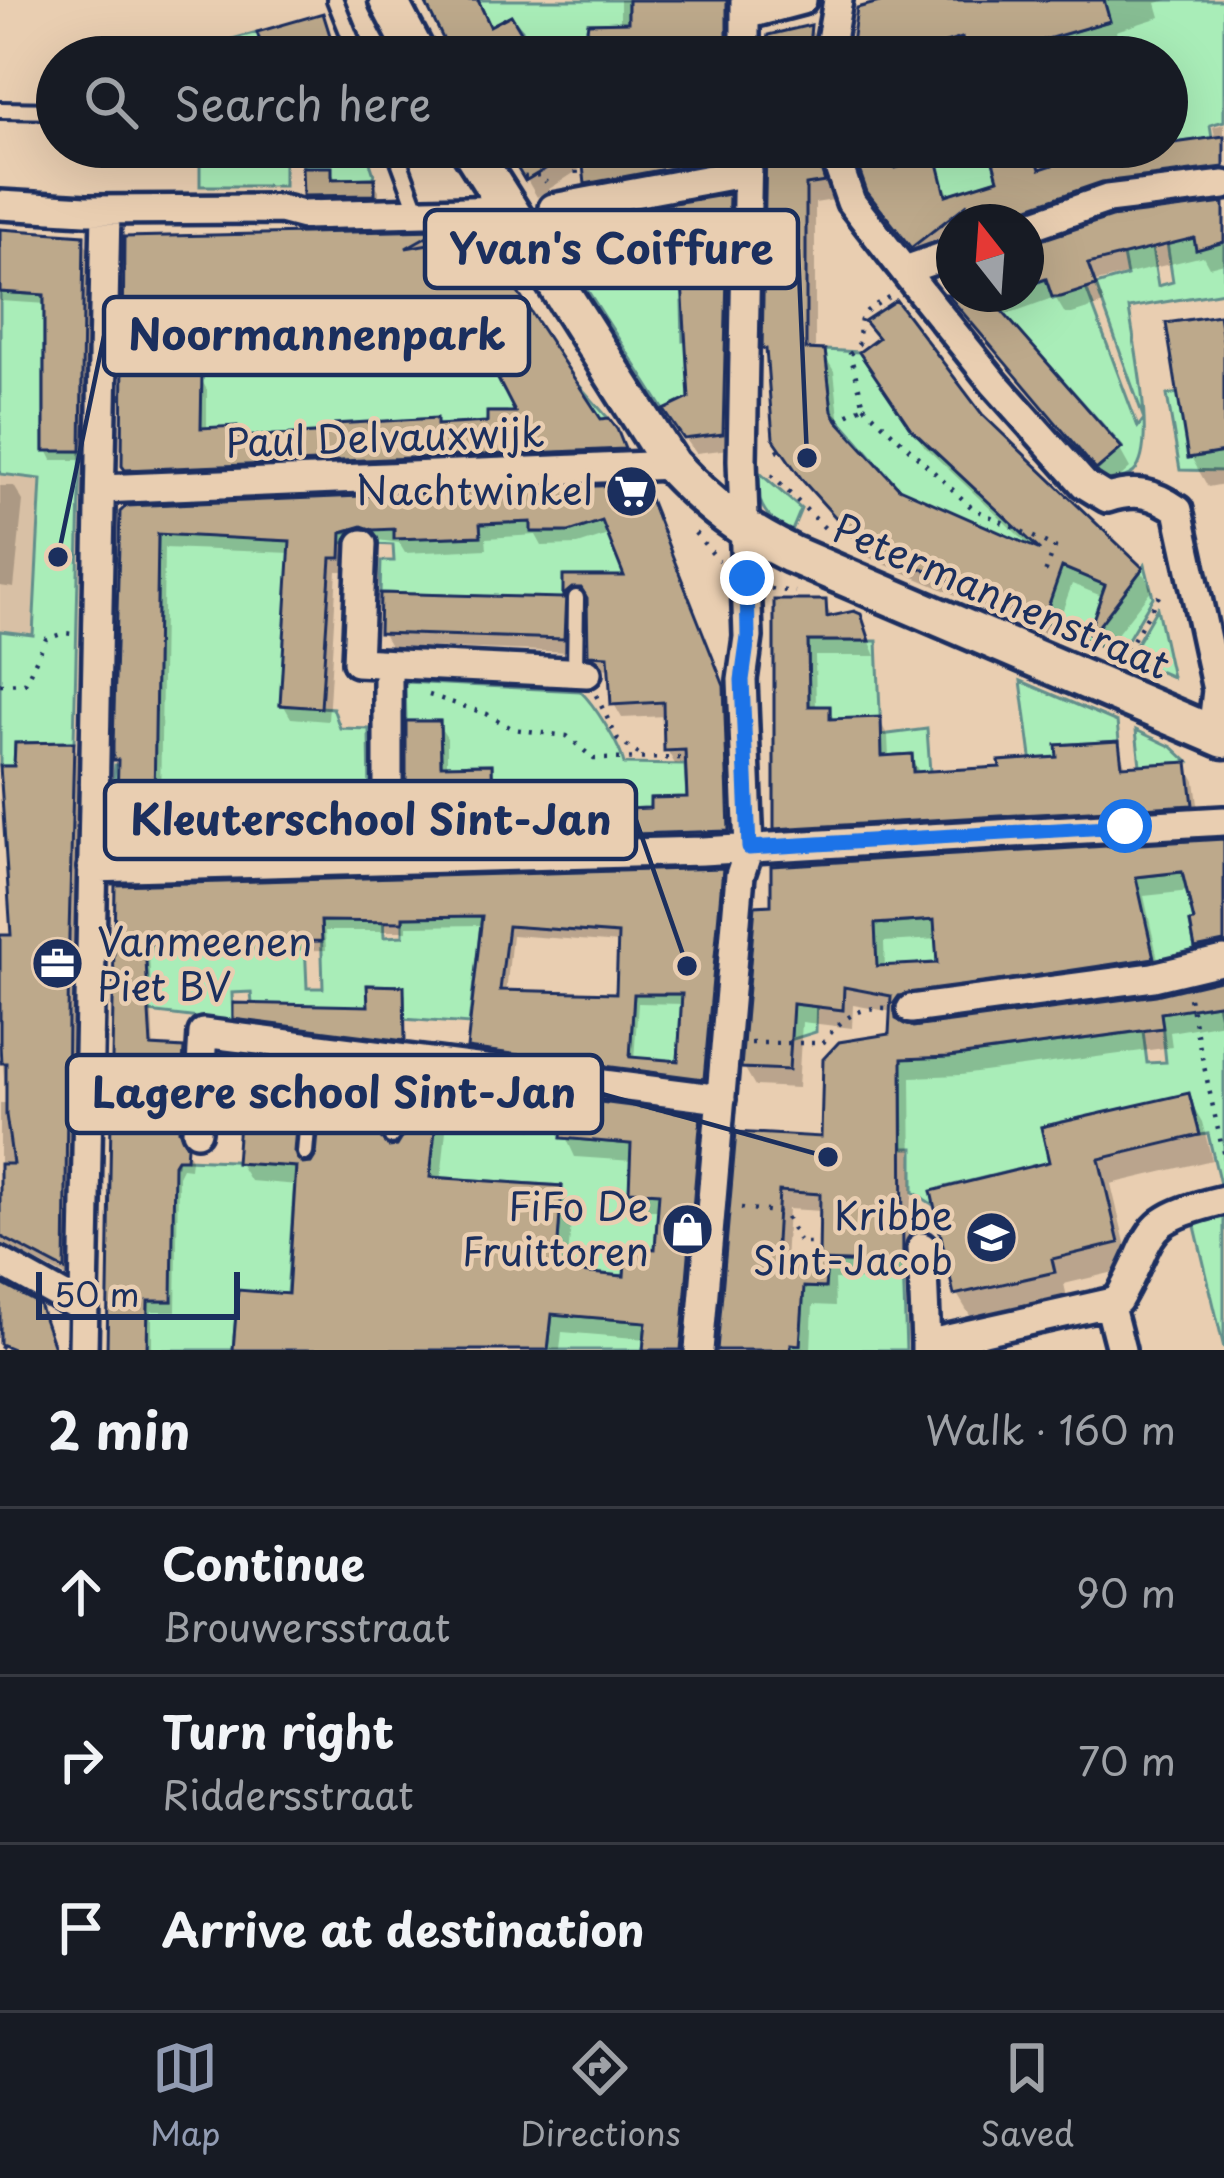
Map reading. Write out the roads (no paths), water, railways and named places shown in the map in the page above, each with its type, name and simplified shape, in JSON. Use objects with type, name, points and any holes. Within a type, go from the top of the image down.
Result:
[{"type":"street","points":[[388,0],[407,36]]},
{"type":"street","points":[[745,8],[802,0]]},
{"type":"street","points":[[832,36],[838,0]]},
{"type":"street","name":"Petermannenstraat","points":[[482,168],[671,465],[706,502],[745,532],[1218,736]]},
{"type":"street","points":[[553,208],[712,168]]},
{"type":"street","points":[[699,1350],[740,875],[749,848],[742,680],[748,637],[742,460],[748,168]]},
{"type":"street","points":[[839,168],[851,202],[900,281],[1084,484],[1107,498],[1128,492],[1157,495],[1178,510],[1217,691],[1218,736]]},
{"type":"street","points":[[1044,221],[1107,199],[1224,184]]},
{"type":"street","points":[[0,205],[280,209],[303,215],[507,210]]},
{"type":"street","points":[[82,1350],[106,210]]},
{"type":"street","points":[[900,281],[936,262]]},
{"type":"street","name":"Paul Delvauxwijk","points":[[101,489],[671,465]]},
{"type":"street","points":[[362,544],[357,662],[388,676],[581,673]]},
{"type":"street","points":[[388,676],[388,859]]},
{"type":"street","points":[[92,868],[749,848],[1224,820]]},
{"type":"street","points":[[911,1009],[1153,976],[1224,960]]},
{"type":"street","points":[[197,1131],[203,1033],[721,1099]]},
{"type":"street","points":[[922,1246],[926,1347],[1109,1303],[1120,1296],[1156,1224],[1176,1212],[1224,1200]]},
{"type":"street","points":[[0,1262],[83,1308]]},
{"type":"street","points":[[1109,1303],[1120,1350]]},
{"type":"lane","points":[[334,0],[349,36]]},
{"type":"lane","points":[[0,110],[36,111]]},
{"type":"lane","points":[[402,168],[418,212]]},
{"type":"lane","points":[[576,598],[581,673]]},
{"type":"lane","points":[[305,1153],[314,1047]]},
{"type":"lane","points":[[391,1136],[398,1057]]},
{"type":"place","name":"Yvan's Coiffure","points":[[807,458]]},
{"type":"place","name":"Nachtwinkel","points":[[632,491]]},
{"type":"place","name":"Noormannenpark","points":[[58,557]]},
{"type":"place","name":"Vanmeenen Piet BV","points":[[58,964]]},
{"type":"place","name":"Kleuterschool Sint-Jan","points":[[687,966]]},
{"type":"place","name":"Lagere school Sint-Jan","points":[[828,1157]]},
{"type":"place","name":"FiFo De Fruittoren","points":[[688,1229]]},
{"type":"place","name":"Kribbe Sint-Jacob","points":[[992,1238]]}]
